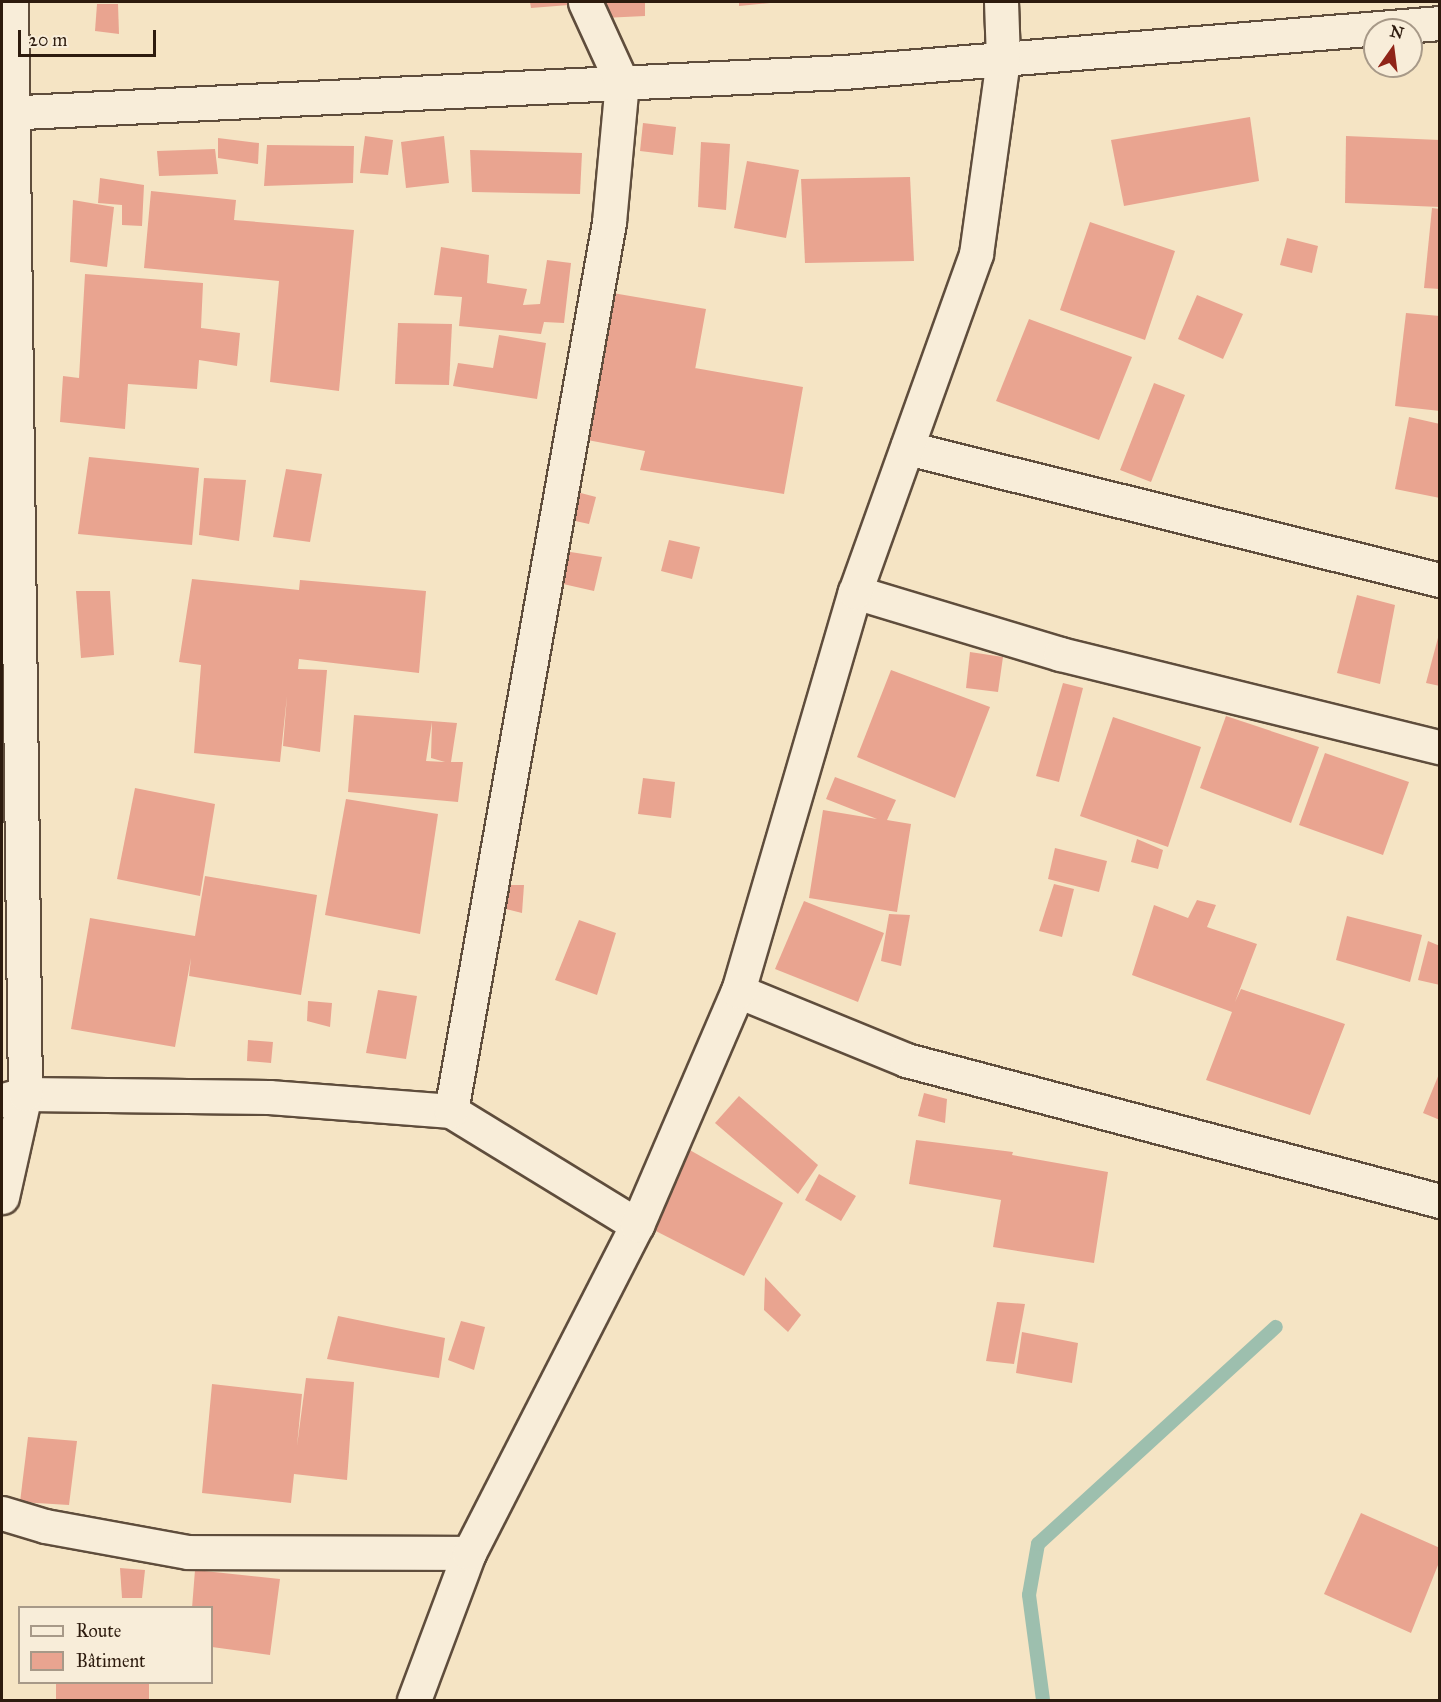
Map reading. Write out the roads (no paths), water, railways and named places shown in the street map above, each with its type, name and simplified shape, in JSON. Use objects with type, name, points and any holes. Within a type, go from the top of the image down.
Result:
[{"type":"street","points":[[2,1197],[13,1098],[6,113],[10,2]]},
{"type":"street","points":[[451,1111],[609,222],[622,83],[585,2]]},
{"type":"street","points":[[414,1701],[469,1552],[637,1225],[738,991],[855,592],[976,254],[1003,59],[1001,2]]},
{"type":"street","points":[[6,113],[622,83],[1003,59],[1440,23]]},
{"type":"street","points":[[907,448],[1440,580]]},
{"type":"street","points":[[855,592],[1060,654],[1440,747]]},
{"type":"street","points":[[738,991],[906,1059],[1440,1201]]},
{"type":"street","points":[[13,1098],[269,1097],[451,1111],[637,1225]]},
{"type":"street","points":[[2,1513],[45,1526],[188,1552],[469,1552]]},
{"type":"waterway","points":[[1043,1700],[1029,1595],[1038,1544],[1276,1327]]}]
